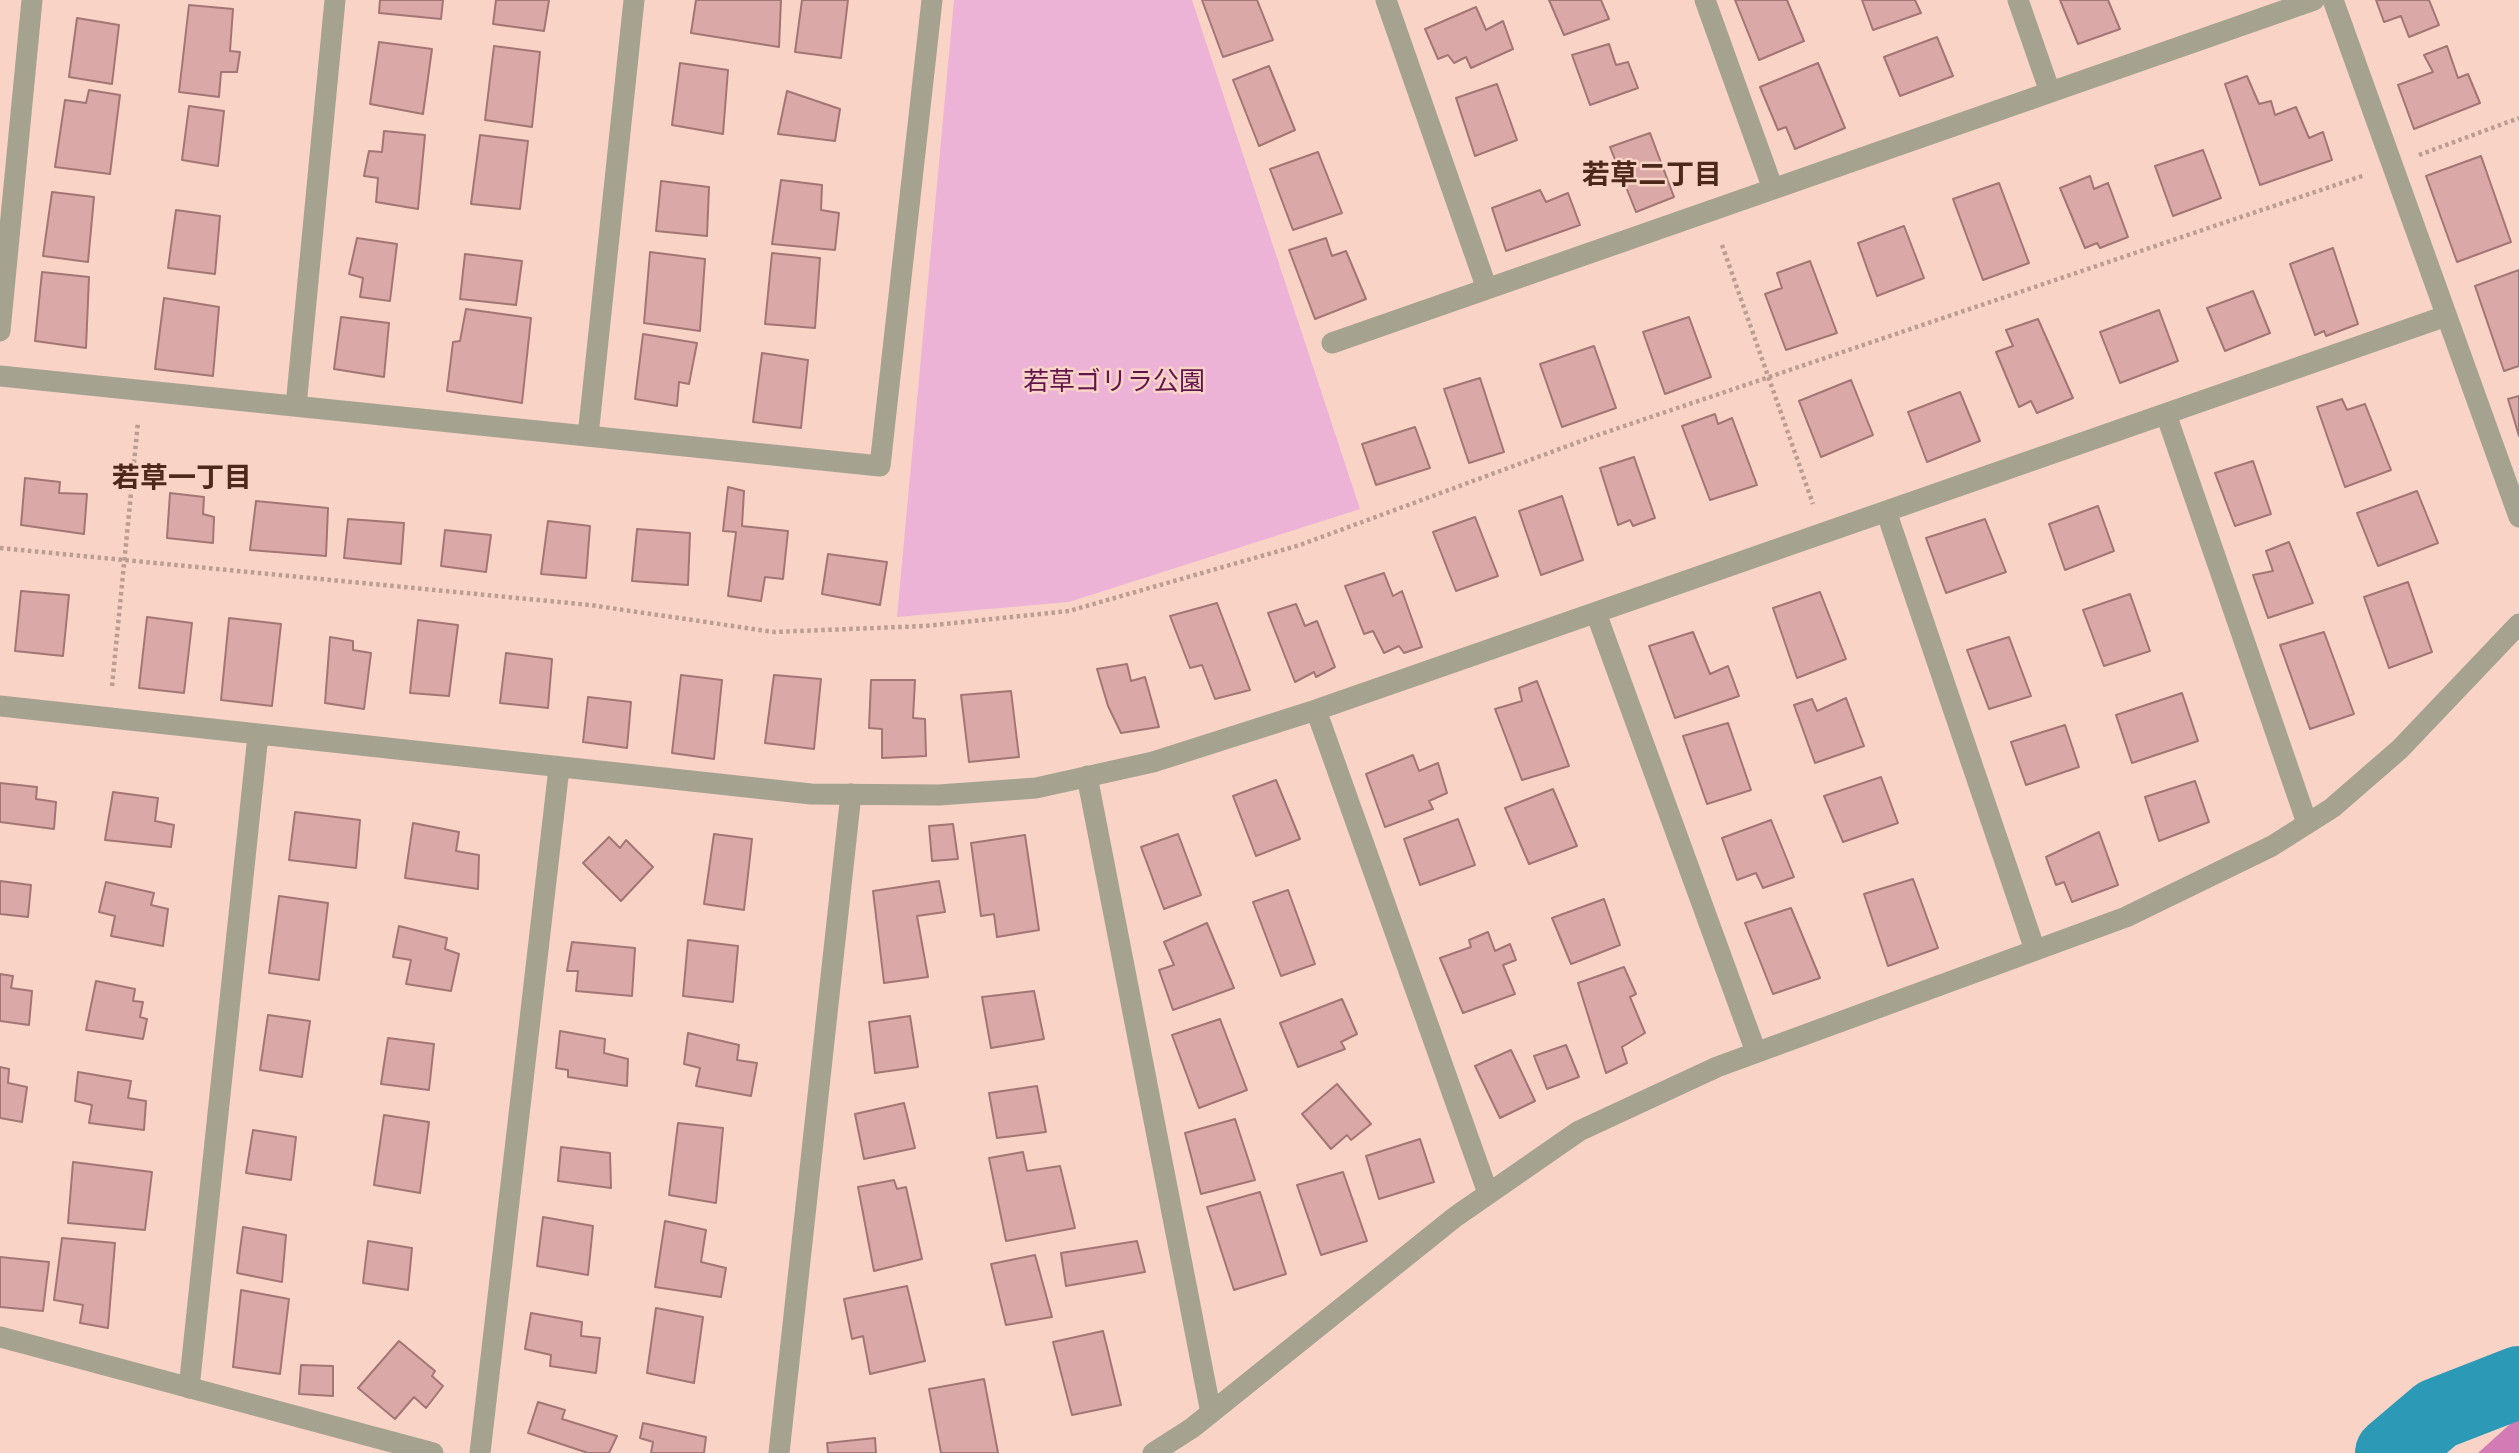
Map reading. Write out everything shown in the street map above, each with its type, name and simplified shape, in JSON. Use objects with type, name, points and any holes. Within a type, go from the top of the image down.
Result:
[{"type":"street","points":[[0,331],[32,0]]},
{"type":"street","points":[[296,406],[335,0]]},
{"type":"street","points":[[588,436],[634,0]]},
{"type":"street","points":[[0,376],[880,466],[932,0]]},
{"type":"street","points":[[1386,0],[1487,289]]},
{"type":"street","points":[[1705,0],[1773,190]]},
{"type":"street","points":[[2018,0],[2050,92]]},
{"type":"street","points":[[1332,343],[2314,0]]},
{"type":"street","points":[[2333,0],[2519,517]]},
{"type":"street","points":[[0,706],[811,794],[939,794],[1036,788],[1153,762],[1316,710],[2446,316]]},
{"type":"street","points":[[2166,414],[2308,823]]},
{"type":"street","points":[[1886,511],[2035,950]]},
{"type":"street","points":[[1596,612],[1756,1052]]},
{"type":"street","points":[[1153,1453],[1211,1413],[1488,1194],[1579,1131],[1717,1067],[2126,917],[2272,846],[2332,808],[2400,749],[2519,624]]},
{"type":"street","points":[[1316,710],[1488,1194]]},
{"type":"street","points":[[189,1388],[258,735]]},
{"type":"street","points":[[480,1453],[559,768]]},
{"type":"street","points":[[1087,776],[1211,1413]]},
{"type":"street","points":[[779,1453],[851,794]]},
{"type":"street","points":[[0,1337],[433,1453]]},
{"type":"path","points":[[0,548],[590,605],[774,632],[925,626],[1069,611],[1300,545],[1592,437],[2392,165],[2519,118]]},
{"type":"path","points":[[1722,245],[1814,505]]},
{"type":"path","points":[[112,691],[138,422]]},
{"type":"green space","name":"若草ゴリラ公園","points":[[954,0],[1192,0],[1360,509],[1069,602],[897,617]]},
{"type":"shaded area","points":[[2519,1416],[2519,1453],[2478,1453]]},
{"type":"building","points":[[380,0],[443,0],[441,19],[379,13]]},
{"type":"building","points":[[496,0],[549,0],[544,31],[493,24]]},
{"type":"building","points":[[696,0],[781,0],[779,47],[691,33]]},
{"type":"building","points":[[802,0],[848,0],[841,58],[795,52]]},
{"type":"building","points":[[1202,0],[1257,0],[1273,40],[1223,57]]},
{"type":"building","points":[[1549,0],[1601,0],[1609,19],[1564,35]]},
{"type":"building","points":[[1735,0],[1787,0],[1804,41],[1759,60]]},
{"type":"building","points":[[1862,0],[1915,0],[1921,13],[1873,30]]},
{"type":"building","points":[[2060,0],[2108,0],[2120,29],[2078,44]]},
{"type":"building","points":[[2376,0],[2429,0],[2439,25],[2409,37],[2401,16],[2384,22]]},
{"type":"building","points":[[189,5],[233,9],[230,51],[240,52],[237,72],[221,72],[219,97],[179,92]]},
{"type":"building","points":[[1476,7],[1486,30],[1503,21],[1513,49],[1471,68],[1466,57],[1454,63],[1448,55],[1438,59],[1425,29]]},
{"type":"building","points":[[77,18],[119,25],[112,84],[69,77]]},
{"type":"building","points":[[1937,37],[1953,76],[1900,96],[1884,57]]},
{"type":"building","points":[[379,42],[432,49],[423,114],[370,104]]},
{"type":"building","points":[[1609,44],[1616,65],[1628,62],[1638,88],[1590,105],[1572,55]]},
{"type":"building","points":[[494,46],[540,52],[532,127],[485,120]]},
{"type":"building","points":[[2447,46],[2458,78],[2468,74],[2480,103],[2414,129],[2398,85],[2433,72],[2424,55]]},
{"type":"building","points":[[680,63],[728,70],[723,134],[672,125]]},
{"type":"building","points":[[1818,63],[1845,128],[1795,149],[1786,127],[1778,130],[1760,87]]},
{"type":"building","points":[[1269,66],[1295,130],[1259,146],[1233,80]]},
{"type":"building","points":[[2247,76],[2259,104],[2271,101],[2275,115],[2296,107],[2309,138],[2323,132],[2332,160],[2260,185],[2225,84]]},
{"type":"building","points":[[1497,84],[1517,140],[1475,156],[1456,98]]},
{"type":"building","points":[[89,90],[120,95],[110,174],[55,167],[65,100],[86,103]]},
{"type":"building","points":[[787,91],[840,109],[835,141],[778,134]]},
{"type":"building","points":[[189,106],[224,111],[218,166],[182,160]]},
{"type":"building","points":[[384,131],[425,135],[418,209],[376,202],[378,178],[364,176],[369,151],[382,152]]},
{"type":"building","points":[[1650,133],[1674,197],[1636,212],[1610,147]]},
{"type":"building","points":[[480,135],[528,141],[520,209],[471,204]]},
{"type":"building","points":[[2203,150],[2221,198],[2173,216],[2155,166]]},
{"type":"building","points":[[1318,152],[1342,213],[1293,230],[1270,169]]},
{"type":"building","points":[[2481,156],[2511,242],[2457,262],[2426,176]]},
{"type":"building","points":[[2090,176],[2094,189],[2108,183],[2128,237],[2100,248],[2097,243],[2085,248],[2060,188]]},
{"type":"building","points":[[781,180],[822,185],[821,210],[839,213],[835,250],[772,244]]},
{"type":"building","points":[[661,181],[709,187],[707,236],[656,231]]},
{"type":"building","points":[[1999,183],[2029,263],[1983,280],[1953,199]]},
{"type":"building","points":[[1540,190],[1546,202],[1568,193],[1580,225],[1506,251],[1492,208]]},
{"type":"building","points":[[52,192],[94,197],[88,262],[43,256]]},
{"type":"building","points":[[176,210],[220,216],[215,274],[168,268]]},
{"type":"building","points":[[1904,226],[1924,278],[1877,296],[1858,243]]},
{"type":"building","points":[[357,238],[397,244],[390,301],[360,297],[363,278],[349,274]]},
{"type":"building","points":[[1326,238],[1332,256],[1346,251],[1366,299],[1315,319],[1289,250]]},
{"type":"building","points":[[2333,248],[2358,324],[2326,336],[2324,331],[2315,335],[2290,264]]},
{"type":"building","points":[[650,252],[705,259],[700,331],[644,323]]},
{"type":"building","points":[[772,253],[820,258],[815,328],[765,324]]},
{"type":"building","points":[[465,254],[522,261],[516,305],[460,299]]},
{"type":"building","points":[[1810,261],[1837,333],[1786,350],[1765,294],[1782,288],[1777,273]]},
{"type":"building","points":[[2519,270],[2519,366],[2504,371],[2475,286]]},
{"type":"building","points":[[42,272],[89,277],[86,348],[35,341]]},
{"type":"building","points":[[2253,291],[2270,333],[2225,351],[2207,308]]},
{"type":"building","points":[[164,298],[219,307],[213,376],[155,369]]},
{"type":"building","points":[[466,309],[531,318],[522,403],[447,391],[453,342],[460,341]]},
{"type":"building","points":[[2159,310],[2178,361],[2120,383],[2100,332]]},
{"type":"building","points":[[341,317],[389,323],[384,377],[334,369]]},
{"type":"building","points":[[1689,317],[1711,377],[1665,394],[1643,332]]},
{"type":"building","points":[[2038,319],[2073,398],[2037,413],[2031,401],[2019,407],[1996,352],[2013,346],[2006,330]]},
{"type":"building","points":[[643,334],[697,343],[689,384],[679,382],[677,406],[635,399]]},
{"type":"building","points":[[1594,346],[1616,408],[1562,427],[1540,364]]},
{"type":"building","points":[[762,353],[808,360],[801,428],[753,422]]},
{"type":"building","points":[[1480,378],[1504,452],[1469,463],[1444,389]]},
{"type":"building","points":[[1851,380],[1873,435],[1821,457],[1799,401]]},
{"type":"building","points":[[1960,392],[1980,441],[1927,462],[1908,412]]},
{"type":"building","points":[[2519,396],[2519,436],[2508,399]]},
{"type":"building","points":[[2342,399],[2347,410],[2365,404],[2391,470],[2345,487],[2317,407]]},
{"type":"building","points":[[1715,414],[1718,424],[1732,418],[1757,485],[1710,500],[1682,426]]},
{"type":"building","points":[[1415,427],[1430,468],[1376,485],[1362,444]]},
{"type":"building","points":[[1634,457],[1655,518],[1633,526],[1630,520],[1618,525],[1600,468]]},
{"type":"building","points":[[2253,461],[2271,514],[2235,526],[2215,473]]},
{"type":"building","points":[[25,478],[60,482],[59,493],[87,494],[84,534],[21,525]]},
{"type":"building","points":[[728,487],[744,491],[742,526],[788,531],[783,579],[765,577],[761,601],[728,596],[736,532],[723,531]]},
{"type":"building","points":[[2417,491],[2438,543],[2378,566],[2357,513]]},
{"type":"building","points":[[170,493],[204,497],[203,514],[214,517],[213,543],[167,538]]},
{"type":"building","points":[[1562,496],[1583,560],[1541,575],[1519,511]]},
{"type":"building","points":[[256,501],[328,508],[326,556],[250,550]]},
{"type":"building","points":[[2098,506],[2114,551],[2065,570],[2049,524]]},
{"type":"building","points":[[1475,517],[1498,576],[1456,591],[1433,532]]},
{"type":"building","points":[[348,519],[404,523],[401,564],[344,558]]},
{"type":"building","points":[[1985,519],[2006,572],[1946,593],[1926,538]]},
{"type":"building","points":[[548,521],[590,526],[586,578],[541,574]]},
{"type":"building","points":[[637,529],[690,533],[688,585],[632,581]]},
{"type":"building","points":[[445,530],[491,535],[486,572],[441,566]]},
{"type":"building","points":[[2289,542],[2313,603],[2268,618],[2253,575],[2273,571],[2266,551]]},
{"type":"building","points":[[828,554],[887,562],[880,605],[822,594]]},
{"type":"building","points":[[1384,573],[1393,596],[1402,591],[1422,647],[1404,653],[1399,646],[1384,653],[1373,631],[1364,634],[1345,586]]},
{"type":"building","points":[[2408,582],[2432,652],[2389,668],[2364,597]]},
{"type":"building","points":[[21,591],[69,595],[63,656],[15,651]]},
{"type":"building","points":[[1820,592],[1846,659],[1797,678],[1773,608]]},
{"type":"building","points":[[2130,594],[2150,651],[2104,666],[2083,610]]},
{"type":"building","points":[[1217,603],[1250,690],[1215,699],[1202,665],[1190,668],[1170,616]]},
{"type":"building","points":[[1296,604],[1305,626],[1317,621],[1335,667],[1316,677],[1314,672],[1295,682],[1268,613]]},
{"type":"building","points":[[147,617],[192,623],[184,693],[139,688]]},
{"type":"building","points":[[229,618],[281,624],[272,706],[221,700]]},
{"type":"building","points":[[418,620],[458,625],[449,696],[410,693]]},
{"type":"building","points":[[1693,632],[1710,674],[1728,666],[1739,696],[1675,718],[1649,646]]},
{"type":"building","points":[[2324,632],[2354,714],[2310,729],[2280,645]]},
{"type":"building","points":[[330,637],[353,641],[353,650],[371,653],[364,709],[325,703]]},
{"type":"building","points":[[2009,637],[2031,696],[1989,709],[1967,650]]},
{"type":"building","points":[[506,653],[552,659],[548,708],[500,703]]},
{"type":"building","points":[[1127,664],[1131,681],[1145,677],[1159,727],[1121,733],[1108,706],[1097,669]]},
{"type":"building","points":[[681,675],[722,680],[714,759],[672,753]]},
{"type":"building","points":[[774,675],[821,679],[814,749],[765,743]]},
{"type":"building","points":[[871,680],[915,680],[913,718],[925,719],[926,756],[882,758],[882,729],[869,728]]},
{"type":"building","points":[[1537,681],[1569,766],[1522,780],[1495,709],[1522,701],[1519,688]]},
{"type":"building","points":[[1011,691],[1019,757],[969,762],[961,695]]},
{"type":"building","points":[[2182,693],[2198,741],[2132,763],[2116,715]]},
{"type":"building","points":[[588,697],[631,702],[627,748],[583,742]]},
{"type":"building","points":[[1846,698],[1864,746],[1815,763],[1794,705],[1812,699],[1817,711]]},
{"type":"building","points":[[1728,723],[1751,790],[1707,804],[1683,736]]},
{"type":"building","points":[[2065,725],[2079,767],[2026,785],[2011,742]]},
{"type":"building","points":[[1413,755],[1419,771],[1438,763],[1447,793],[1429,801],[1433,809],[1385,827],[1366,774]]},
{"type":"building","points":[[1881,777],[1898,823],[1843,842],[1824,796]]},
{"type":"building","points":[[1276,780],[1300,839],[1256,856],[1233,796]]},
{"type":"building","points":[[2195,781],[2209,822],[2159,841],[2145,797]]},
{"type":"building","points":[[0,783],[37,787],[36,799],[56,802],[54,829],[0,822]]},
{"type":"building","points":[[1553,789],[1577,846],[1529,864],[1505,808]]},
{"type":"building","points":[[113,792],[158,798],[155,821],[174,825],[171,847],[105,840]]},
{"type":"building","points":[[295,812],[360,820],[356,868],[289,860]]},
{"type":"building","points":[[1458,819],[1475,865],[1420,885],[1404,839]]},
{"type":"building","points":[[1771,820],[1794,877],[1763,888],[1756,873],[1737,880],[1722,838]]},
{"type":"building","points":[[413,823],[459,832],[456,851],[479,855],[478,889],[405,878]]},
{"type":"building","points":[[953,824],[958,859],[932,861],[929,826]]},
{"type":"building","points":[[2099,832],[2118,885],[2072,902],[2064,882],[2056,885],[2046,857]]},
{"type":"building","points":[[714,834],[752,839],[744,910],[704,904]]},
{"type":"building","points":[[1178,834],[1201,895],[1164,909],[1141,847]]},
{"type":"building","points":[[1025,835],[1039,930],[997,937],[994,914],[981,916],[971,843]]},
{"type":"building","points":[[609,837],[620,848],[626,840],[653,867],[621,901],[583,863]]},
{"type":"building","points":[[1913,879],[1938,948],[1888,966],[1864,894]]},
{"type":"building","points":[[0,881],[31,885],[28,917],[0,914]]},
{"type":"building","points":[[939,881],[945,912],[917,916],[928,977],[884,983],[873,891]]},
{"type":"building","points":[[106,882],[154,893],[151,905],[168,909],[163,946],[111,936],[115,916],[99,912]]},
{"type":"building","points":[[1288,890],[1315,964],[1281,976],[1253,902]]},
{"type":"building","points":[[279,896],[328,903],[319,980],[269,973]]},
{"type":"building","points":[[1604,899],[1620,945],[1571,964],[1552,918]]},
{"type":"building","points":[[1791,908],[1820,978],[1773,994],[1745,923]]},
{"type":"building","points":[[1207,923],[1234,988],[1173,1010],[1159,970],[1174,965],[1164,942]]},
{"type":"building","points":[[399,926],[447,938],[445,949],[459,954],[451,991],[406,984],[411,960],[393,957]]},
{"type":"building","points":[[1488,932],[1495,951],[1510,944],[1516,960],[1503,965],[1515,994],[1463,1013],[1440,958],[1471,947],[1469,940]]},
{"type":"building","points":[[688,940],[738,946],[733,1002],[683,996]]},
{"type":"building","points":[[572,942],[635,948],[632,996],[576,991],[578,971],[567,971]]},
{"type":"building","points":[[1624,967],[1636,994],[1630,997],[1645,1033],[1622,1047],[1627,1063],[1606,1073],[1578,983]]},
{"type":"building","points":[[0,974],[13,976],[11,988],[32,991],[29,1025],[0,1021]]},
{"type":"building","points":[[96,981],[135,989],[133,1001],[143,1002],[140,1017],[147,1019],[143,1039],[86,1030]]},
{"type":"building","points":[[1034,991],[1044,1039],[991,1048],[982,997]]},
{"type":"building","points":[[1342,999],[1357,1034],[1341,1042],[1345,1049],[1298,1067],[1280,1023]]},
{"type":"building","points":[[268,1015],[310,1021],[302,1077],[260,1070]]},
{"type":"building","points":[[910,1016],[918,1067],[875,1073],[869,1022]]},
{"type":"building","points":[[1220,1019],[1247,1090],[1199,1108],[1172,1035]]},
{"type":"building","points":[[560,1031],[605,1039],[604,1053],[628,1059],[627,1086],[568,1077],[568,1070],[556,1068]]},
{"type":"building","points":[[688,1033],[739,1045],[737,1060],[757,1063],[751,1096],[696,1086],[700,1068],[684,1064]]},
{"type":"building","points":[[388,1038],[434,1044],[429,1090],[381,1084]]},
{"type":"building","points":[[1566,1045],[1579,1077],[1547,1089],[1534,1056]]},
{"type":"building","points":[[1511,1050],[1535,1101],[1500,1118],[1475,1066]]},
{"type":"building","points":[[0,1067],[9,1069],[8,1083],[27,1087],[22,1122],[0,1118]]},
{"type":"building","points":[[78,1072],[131,1081],[128,1098],[146,1101],[144,1130],[89,1123],[92,1105],[75,1101]]},
{"type":"building","points":[[1337,1084],[1371,1124],[1351,1140],[1347,1135],[1331,1149],[1302,1114]]},
{"type":"building","points":[[1037,1086],[1046,1132],[997,1138],[989,1093]]},
{"type":"building","points":[[904,1103],[915,1148],[864,1159],[855,1114]]},
{"type":"building","points":[[384,1115],[429,1122],[420,1193],[374,1185]]},
{"type":"building","points":[[1235,1119],[1255,1180],[1201,1194],[1185,1133]]},
{"type":"building","points":[[678,1123],[723,1128],[716,1203],[669,1195]]},
{"type":"building","points":[[253,1130],[296,1137],[291,1180],[246,1173]]},
{"type":"building","points":[[1420,1139],[1434,1182],[1379,1199],[1366,1156]]},
{"type":"building","points":[[561,1147],[610,1153],[611,1188],[558,1181]]},
{"type":"building","points":[[1023,1152],[1027,1171],[1060,1166],[1075,1228],[1006,1241],[989,1158]]},
{"type":"building","points":[[73,1162],[152,1172],[145,1230],[68,1223]]},
{"type":"building","points":[[1343,1172],[1367,1241],[1321,1255],[1297,1185]]},
{"type":"building","points":[[894,1180],[897,1189],[906,1187],[922,1259],[874,1271],[858,1187]]},
{"type":"building","points":[[1260,1192],[1286,1274],[1234,1290],[1207,1207]]},
{"type":"building","points":[[543,1217],[593,1226],[588,1275],[537,1266]]},
{"type":"building","points":[[665,1221],[706,1230],[701,1262],[726,1268],[721,1297],[655,1287]]},
{"type":"building","points":[[243,1227],[286,1235],[282,1282],[237,1273]]},
{"type":"building","points":[[62,1238],[115,1243],[108,1328],[80,1323],[83,1305],[54,1300]]},
{"type":"building","points":[[368,1241],[412,1248],[408,1290],[363,1283]]},
{"type":"building","points":[[1137,1241],[1145,1272],[1066,1286],[1061,1253]]},
{"type":"building","points":[[1035,1255],[1052,1317],[1006,1325],[991,1264]]},
{"type":"building","points":[[0,1257],[49,1262],[43,1311],[0,1307]]},
{"type":"building","points":[[907,1286],[925,1361],[870,1374],[863,1336],[852,1339],[844,1299]]},
{"type":"building","points":[[241,1290],[289,1299],[280,1374],[233,1367]]},
{"type":"building","points":[[656,1308],[703,1317],[694,1383],[647,1373]]},
{"type":"building","points":[[531,1313],[582,1322],[581,1336],[600,1338],[596,1373],[550,1366],[551,1355],[525,1349]]},
{"type":"building","points":[[1103,1331],[1121,1405],[1072,1415],[1053,1342]]},
{"type":"building","points":[[399,1341],[435,1371],[432,1376],[443,1386],[426,1408],[414,1397],[395,1419],[358,1388]]},
{"type":"building","points":[[301,1365],[333,1366],[333,1396],[299,1394]]},
{"type":"building","points":[[984,1379],[998,1453],[941,1453],[929,1389]]},
{"type":"building","points":[[538,1402],[565,1410],[562,1419],[617,1436],[609,1453],[588,1453],[528,1433]]},
{"type":"building","points":[[643,1423],[706,1437],[704,1453],[651,1453],[653,1442],[640,1438]]},
{"type":"building","points":[[875,1438],[876,1453],[828,1453],[827,1443]]},
{"type":"waterway","points":[[2391,1453],[2437,1414],[2519,1382]]},
{"type":"district","name":"若草二丁目","points":[[1652,175]]},
{"type":"district","name":"若草一丁目","points":[[182,478]]}]
